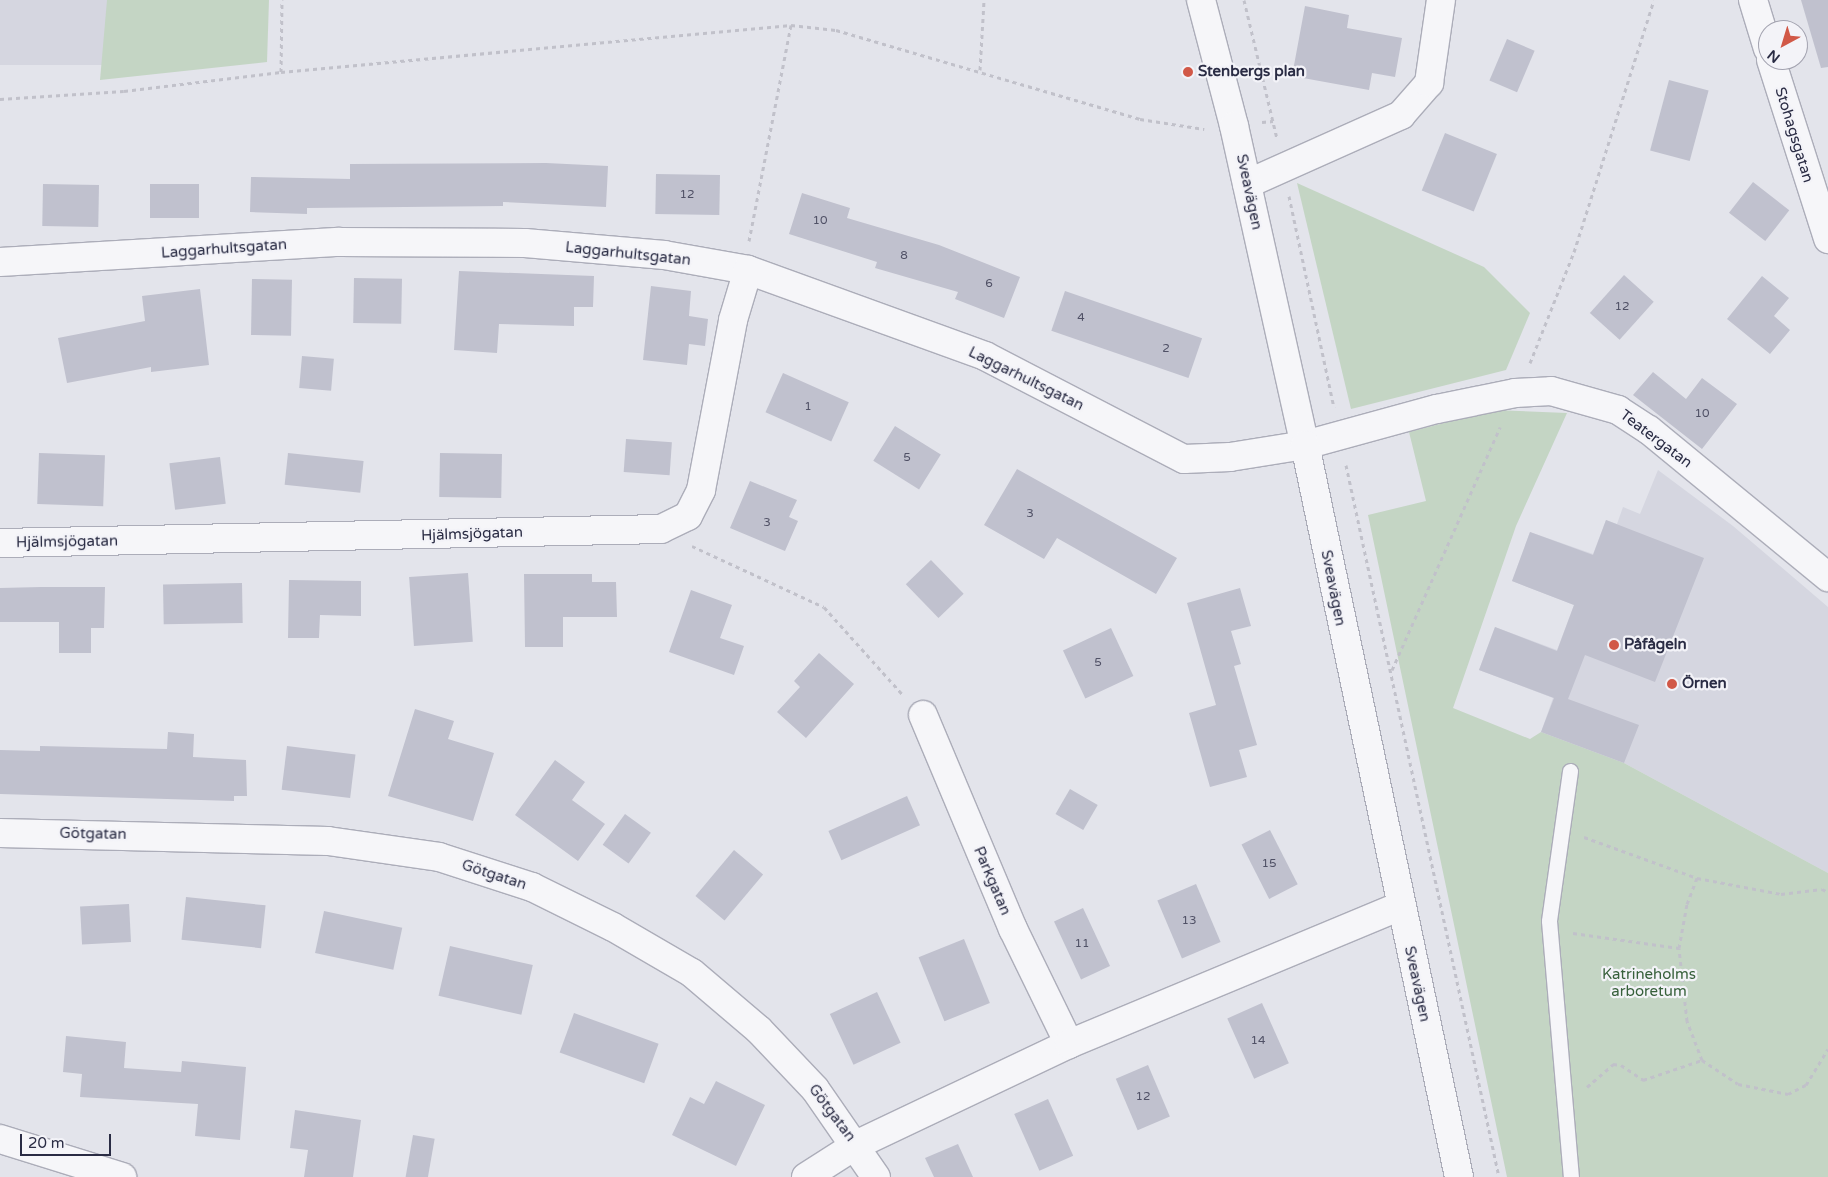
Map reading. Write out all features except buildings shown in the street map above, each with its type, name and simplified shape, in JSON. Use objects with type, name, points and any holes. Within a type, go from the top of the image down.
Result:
[{"type":"street","name":"Sveavägen","points":[[1201,0],[1234,126],[1304,445],[1458,1177]]},
{"type":"street","points":[[1247,184],[1401,115],[1429,82],[1441,0]]},
{"type":"street","points":[[1753,0],[1759,20]]},
{"type":"street","name":"Stohagsgatan","points":[[1774,70],[1828,239]]},
{"type":"street","name":"Laggarhultsgatan","points":[[0,262],[339,242],[495,243],[664,255],[748,270],[986,356],[1184,459],[1230,457],[1304,445]]},
{"type":"street","name":"Hjälmsjögatan","points":[[0,543],[661,529],[688,516],[701,490],[733,320],[748,270]]},
{"type":"street","name":"Teatergatan","points":[[1304,445],[1515,393],[1551,391],[1618,410],[1649,430],[1828,577]]},
{"type":"street","name":"Parkgatan","points":[[922,715],[1013,929],[1069,1044]]},
{"type":"street","name":"Götgatan","points":[[0,833],[328,841],[439,857],[532,887],[614,927],[692,973],[759,1030],[815,1089],[856,1145],[876,1177]]},
{"type":"street","points":[[806,1177],[856,1145],[1069,1044],[1401,906]]},
{"type":"street","points":[[0,1139],[122,1177]]},
{"type":"lane","points":[[1570,771],[1560,828],[1549,921],[1562,1092],[1571,1177]]},
{"type":"path","points":[[280,72],[282,0]]},
{"type":"path","points":[[980,70],[984,0]]},
{"type":"path","points":[[1244,0],[1273,121],[1499,1177]]},
{"type":"path","points":[[1391,671],[1515,393],[1574,252],[1654,0]]},
{"type":"path","points":[[748,270],[750,238],[791,25]]},
{"type":"path","points":[[0,99],[124,91],[280,72],[791,25],[836,30],[980,70],[1140,119],[1196,129],[1273,121]]},
{"type":"path","points":[[661,529],[705,554],[824,607],[922,715]]},
{"type":"path","points":[[1560,828],[1697,878],[1781,894],[1822,889],[1828,892]]},
{"type":"path","points":[[1697,878],[1687,904],[1679,948],[1687,1021],[1702,1060],[1738,1084],[1788,1094],[1806,1085],[1828,1049]]},
{"type":"path","points":[[1574,933],[1679,948]]},
{"type":"path","points":[[1562,1092],[1589,1086],[1613,1064],[1621,1065],[1643,1080],[1702,1060]]},
{"type":"shaded area","points":[[0,0],[168,0],[168,65],[0,65]]},
{"type":"shaded area","name":"Örnen","points":[[1658,470],[1733,526],[1828,607],[1828,873],[1624,763],[1541,732],[1553,698],[1479,670],[1495,627],[1557,650],[1574,605],[1512,581],[1530,532],[1593,554],[1606,520],[1617,524],[1623,507],[1640,514]]},
{"type":"green space","points":[[107,0],[269,0],[267,62],[100,80]]},
{"type":"green space","points":[[1297,183],[1484,267],[1530,313],[1506,370],[1351,409]]},
{"type":"green space","name":"Katrineholms arboretum","points":[[1494,410],[1567,413],[1516,526],[1453,708],[1530,739],[1541,732],[1624,763],[1828,873],[1828,1177],[1507,1177],[1368,515],[1426,501],[1409,432]]},
{"type":"place","name":"Stenbergs plan","points":[[1188,72]]},
{"type":"place","name":"Påfågeln","points":[[1614,645]]},
{"type":"place","name":"Örnen","points":[[1672,684]]}]
